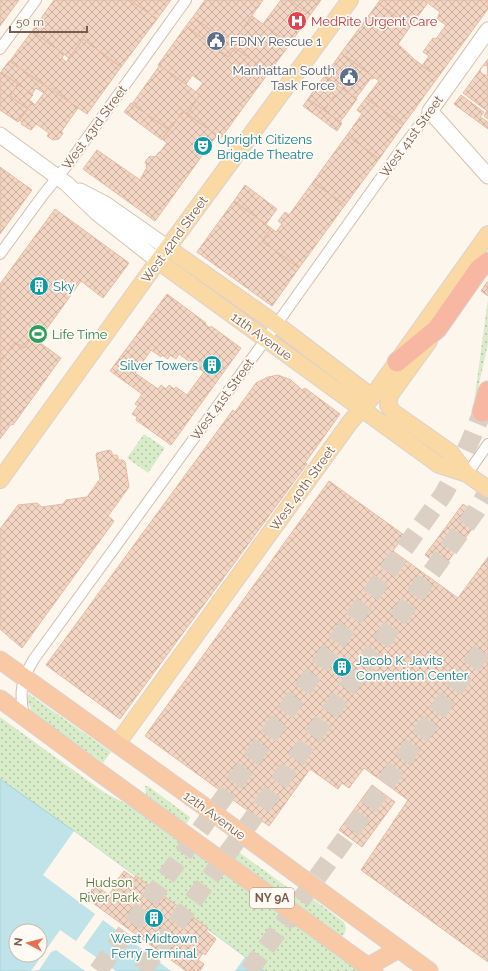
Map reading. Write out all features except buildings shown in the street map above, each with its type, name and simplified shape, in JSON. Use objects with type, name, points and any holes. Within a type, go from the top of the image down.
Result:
[{"type":"highway","points":[[397,362],[437,329],[479,269],[488,262]]},
{"type":"highway","points":[[485,407],[488,391]]},
{"type":"highway","name":"12th Avenue","points":[[0,660],[429,971]]},
{"type":"highway","name":"NY 9A","points":[[0,699],[371,969]]},
{"type":"highway","points":[[371,969],[374,963],[400,949]]},
{"type":"main road","name":"West 42nd Street","points":[[0,480],[158,261],[350,0]]},
{"type":"main road","name":"West 41st Street","points":[[430,111],[488,30]]},
{"type":"main road","points":[[430,111],[488,176]]},
{"type":"main road","name":"11th Avenue","points":[[0,135],[62,181],[96,212],[158,261],[361,409],[439,465],[467,474]]},
{"type":"main road","name":"11th Avenue","points":[[62,181],[105,204],[276,324],[372,397]]},
{"type":"main road","name":"West 40th Street","points":[[117,744],[361,409],[372,397],[488,234]]},
{"type":"main road","name":"11th Avenue","points":[[437,329],[390,395],[388,405],[393,412],[450,452],[467,474],[488,489]]},
{"type":"street","points":[[0,49],[36,0]]},
{"type":"street","name":"West 43rd Street","points":[[0,254],[62,181],[154,43],[186,0]]},
{"type":"street","name":"West 41st Street","points":[[24,717],[20,694],[25,677],[34,659],[430,111]]},
{"type":"street","points":[[467,474],[488,444]]},
{"type":"green space","points":[[488,299],[488,344],[473,410]]},
{"type":"green space","points":[[144,434],[165,448],[148,473],[127,458]]},
{"type":"green space","points":[[29,694],[111,752],[103,763],[32,712],[26,698],[26,695]]},
{"type":"green space","name":"Hudson River Park","points":[[0,717],[105,793],[134,808],[359,971],[264,971],[256,966],[252,971],[0,971]]},
{"type":"green space","points":[[145,786],[148,786],[190,817],[187,823],[148,797]]},
{"type":"green space","points":[[229,845],[294,892],[313,899],[344,922],[346,928],[344,935],[340,936],[225,852]]},
{"type":"water","points":[[0,779],[74,831],[264,971],[0,971]]},
{"type":"pier","points":[[74,831],[245,957],[235,971],[171,971],[103,920],[83,948],[116,971],[85,971],[56,950],[51,952],[48,956],[48,947],[60,930],[76,941],[95,914],[43,875]]},
{"type":"pier","points":[[37,963],[44,963],[39,970],[31,971]]},
{"type":"tunnel","points":[[98,971],[443,495],[464,454],[482,412]]},
{"type":"tunnel","points":[[142,971],[476,511],[488,491]]},
{"type":"tunnel","points":[[249,971],[488,642]]},
{"type":"place","name":"MedRite Urgent Care","points":[[297,21]]},
{"type":"place","name":"FDNY Rescue 1","points":[[216,41]]},
{"type":"place","name":"Manhattan South Task Force","points":[[349,77]]},
{"type":"place","name":"Upright Citizens Brigade Theatre","points":[[203,146]]},
{"type":"place","name":"Sky","points":[[39,286]]},
{"type":"place","name":"Life Time","points":[[38,334]]},
{"type":"place","name":"Silver Towers","points":[[212,365]]},
{"type":"place","name":"Jacob K. Javits Convention Center","points":[[342,667]]},
{"type":"place","name":"West Midtown Ferry Terminal","points":[[154,918]]}]
